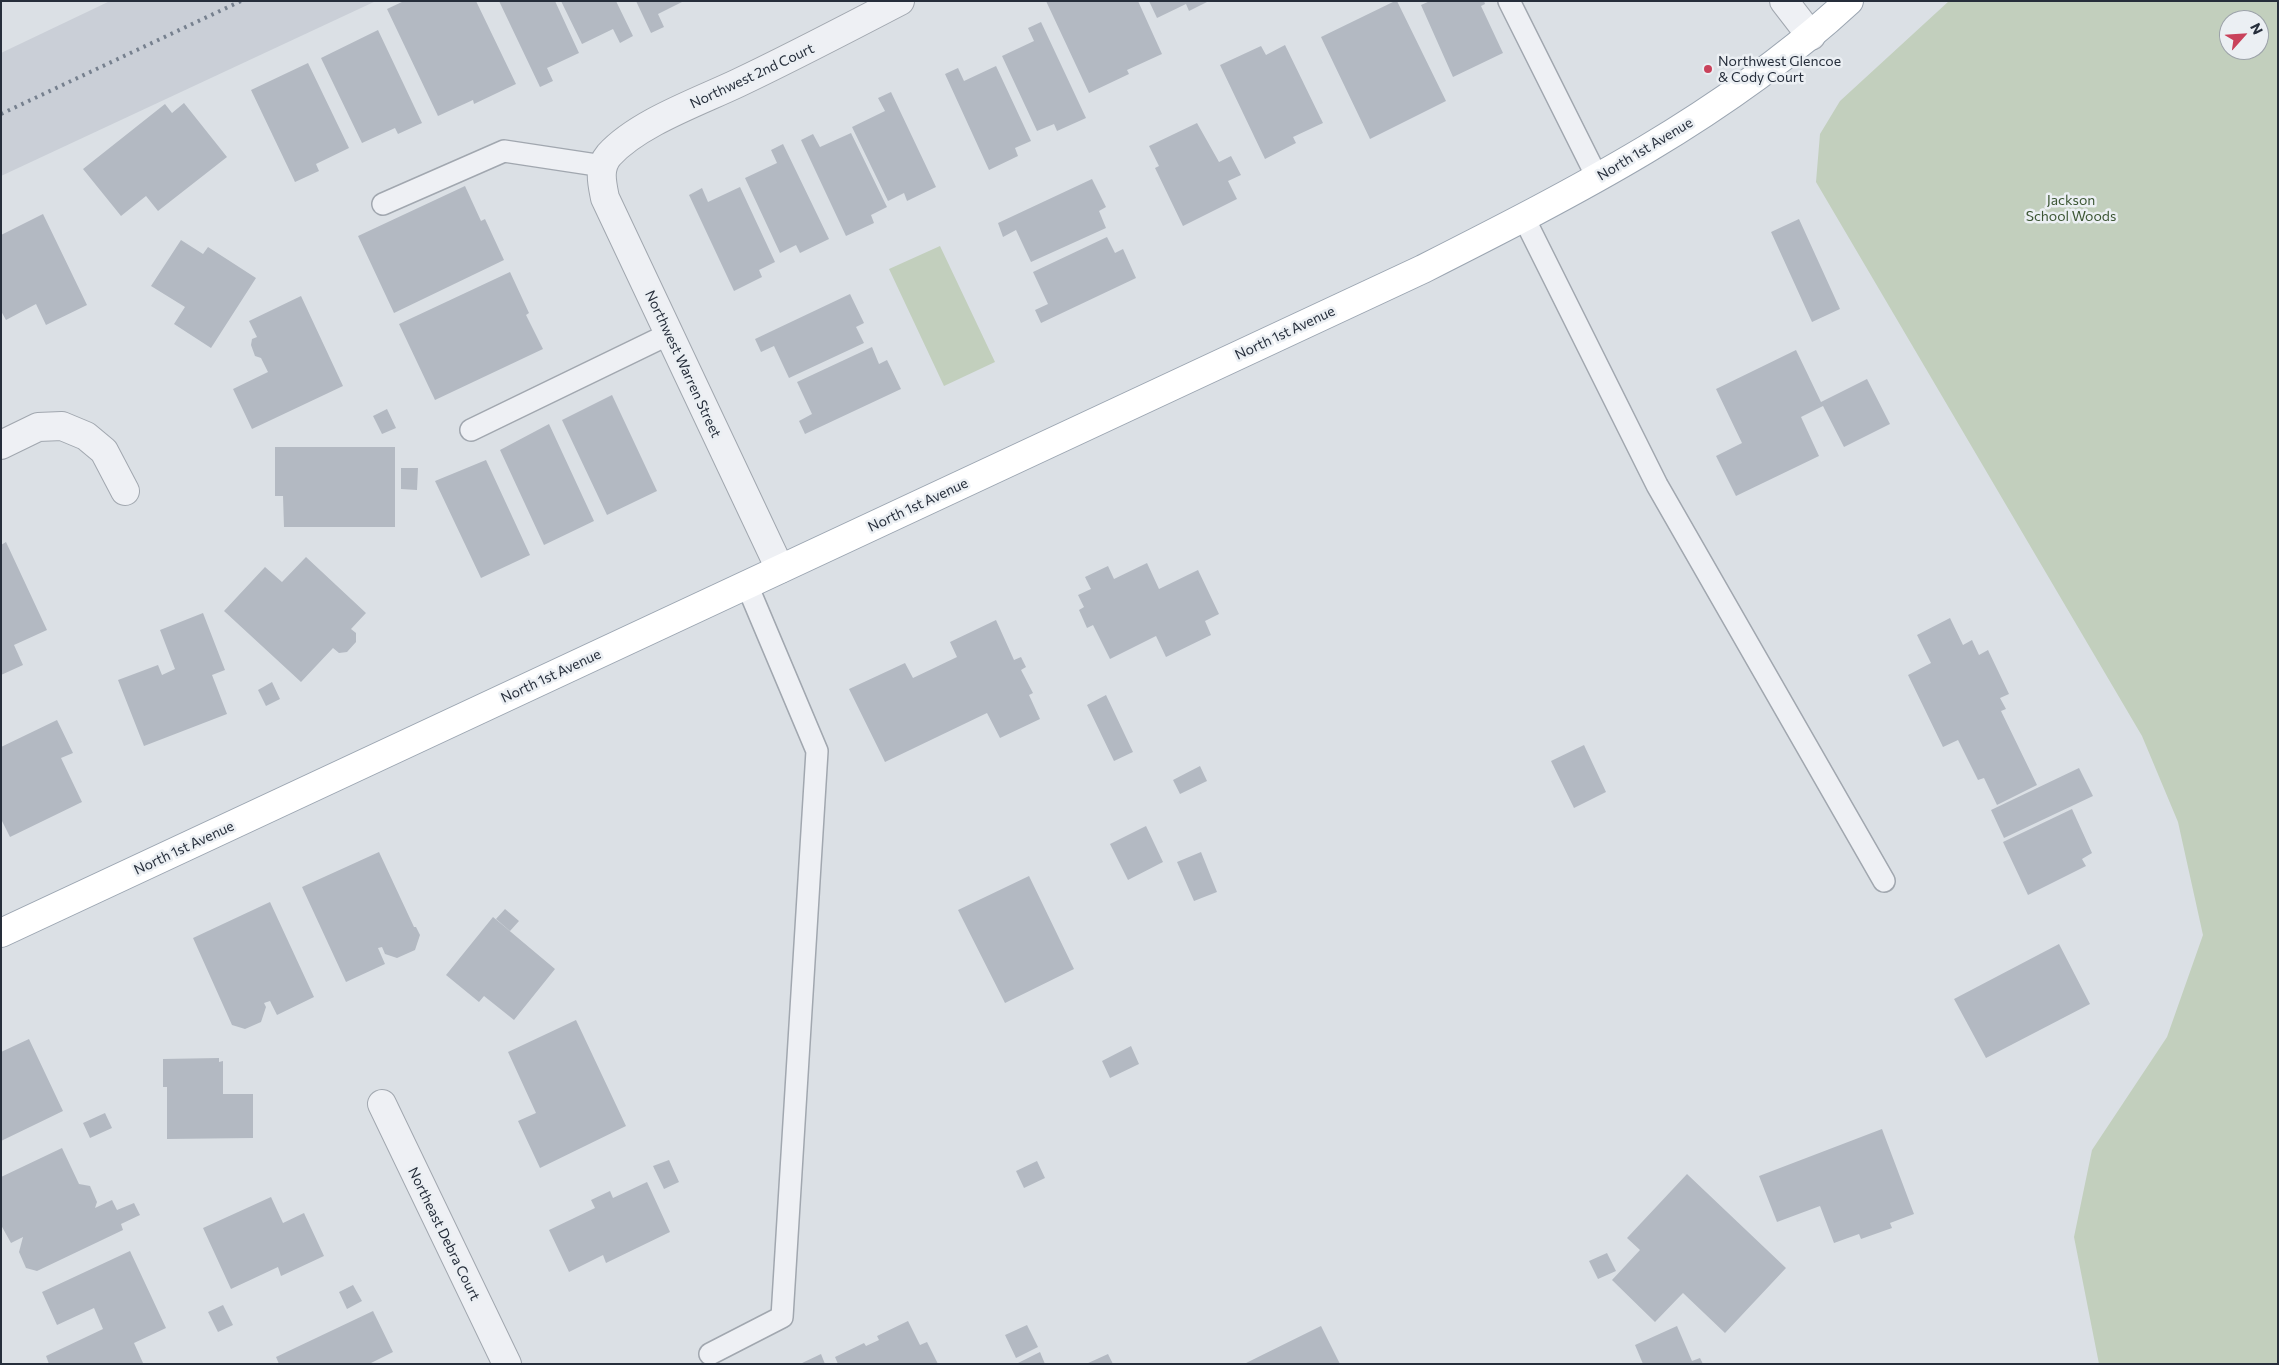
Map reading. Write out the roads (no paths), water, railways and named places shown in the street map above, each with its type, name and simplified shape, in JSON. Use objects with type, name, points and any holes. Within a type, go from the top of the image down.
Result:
[{"type":"main road","name":"North 1st Avenue","points":[[1,933],[1423,269],[1524,218],[1653,147],[1713,108],[1811,36],[1849,1]]},
{"type":"street","name":"Northwest 2nd Court","points":[[605,161],[642,128],[827,41],[900,1]]},
{"type":"street","points":[[1784,1],[1811,36]]},
{"type":"street","name":"Northwest Warren Street","points":[[605,161],[601,180],[605,198],[780,569]]},
{"type":"street","points":[[1,444],[38,427],[62,426],[86,436],[104,451],[125,491]]},
{"type":"street","name":"Northeast Debra Court","points":[[382,1104],[507,1364]]},
{"type":"lane","points":[[1509,1],[1597,177]]},
{"type":"lane","points":[[383,204],[504,151],[605,161]]},
{"type":"lane","points":[[1524,218],[1657,485],[1884,880]]},
{"type":"lane","points":[[471,430],[669,334]]},
{"type":"lane","points":[[710,1354],[782,1317],[817,751],[747,585]]},
{"type":"railway","points":[[1,114],[241,1]]},
{"type":"place","name":"Northwest Glencoe & Cody Court","points":[[1708,69]]},
{"type":"park label","name":"Jackson School Woods","points":[[2071,208]]}]
